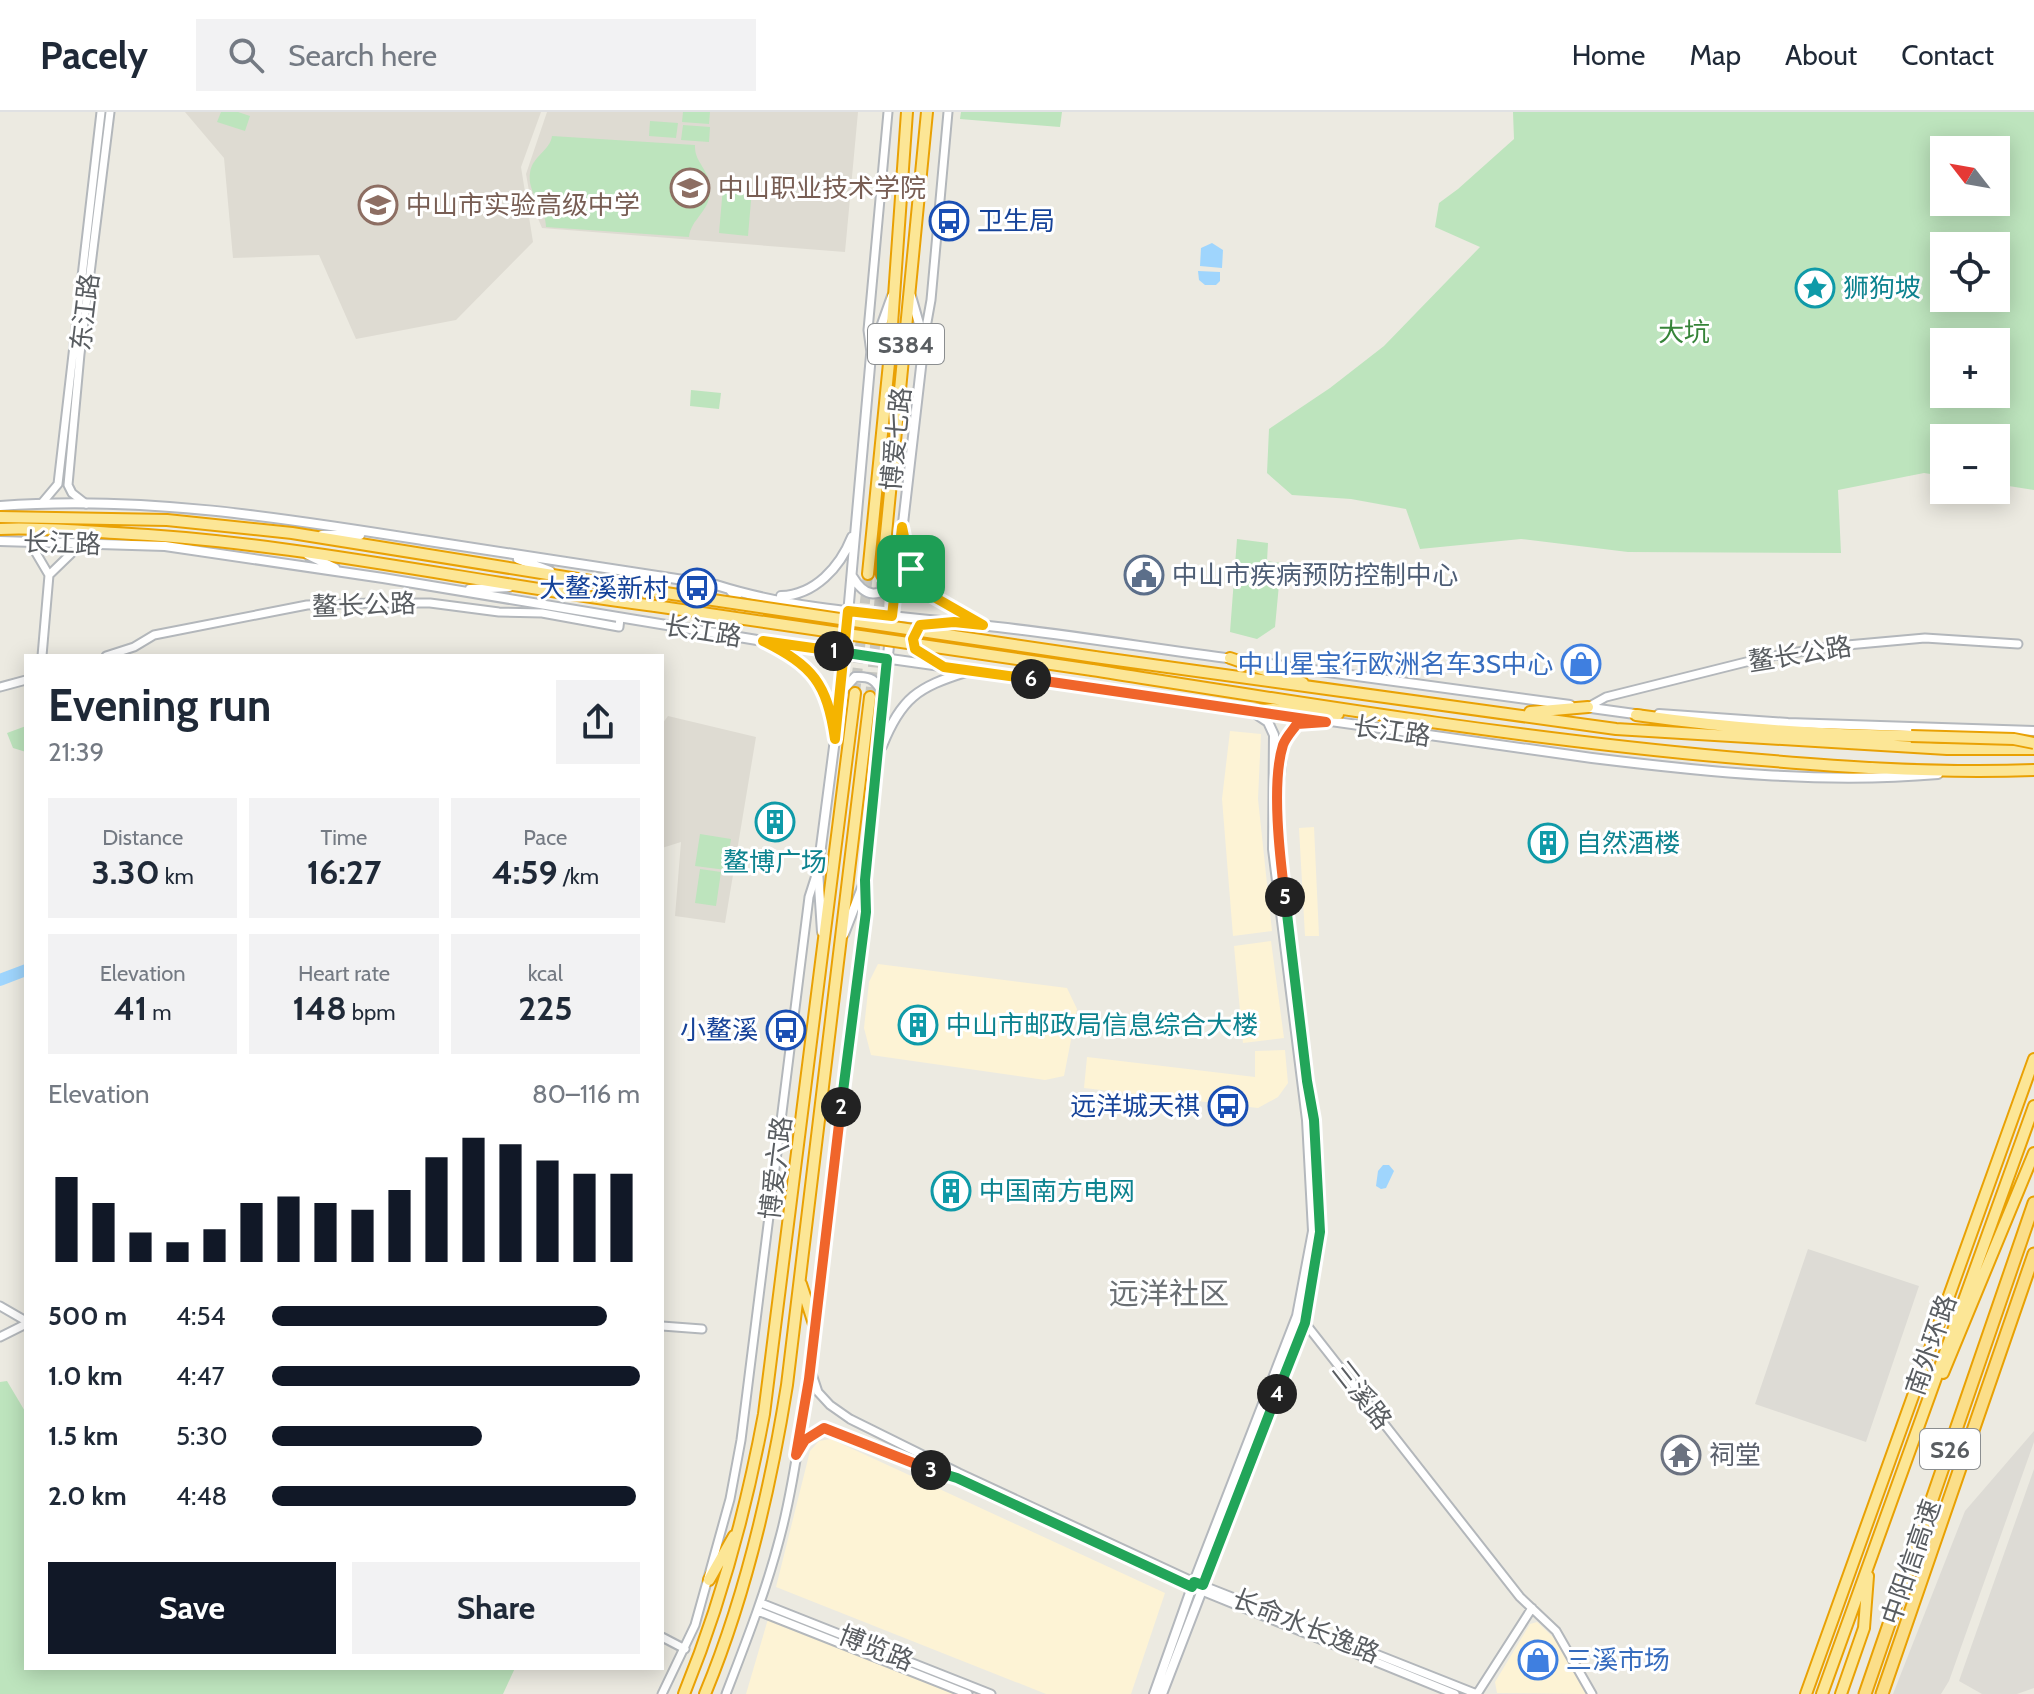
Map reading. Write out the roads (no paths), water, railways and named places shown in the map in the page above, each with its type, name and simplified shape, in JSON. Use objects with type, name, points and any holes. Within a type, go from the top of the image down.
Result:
[{"type":"highway","name":"博爱七路","points":[[868,574],[890,353],[907,112]]},
{"type":"highway","name":"博爱七路","points":[[882,575],[927,112]]},
{"type":"highway","name":"长江路","points":[[0,517],[167,520],[308,536],[569,579],[1095,657],[1616,729],[1796,741],[2034,749]]},
{"type":"highway","name":"长江路","points":[[0,529],[162,535],[296,550],[522,587],[1614,747],[1824,765],[2034,770]]},
{"type":"highway","points":[[1230,658],[1292,678],[1312,688]]},
{"type":"highway","name":"博爱六路","points":[[684,1694],[727,1575],[764,1414],[855,693]]},
{"type":"highway","name":"博爱六路","points":[[705,1694],[754,1552],[773,1469],[787,1385],[870,697]]},
{"type":"highway","points":[[1508,713],[1588,707]]},
{"type":"highway","points":[[1252,711],[1273,709],[1340,714],[1352,710]]},
{"type":"highway","points":[[1636,715],[1738,728],[1835,735],[2034,742]]},
{"type":"highway","points":[[1988,749],[2034,742]]},
{"type":"highway","points":[[2011,771],[2034,778]]},
{"type":"highway","name":"南外环路","points":[[1803,1694],[2034,1059]]},
{"type":"highway","name":"南外环路","points":[[1822,1694],[2034,1106]]},
{"type":"highway","points":[[1904,1466],[2034,1153]]},
{"type":"highway","name":"中阳信高速","points":[[1865,1694],[2034,1203]]},
{"type":"highway","name":"中阳信高速","points":[[1882,1694],[2034,1254]]},
{"type":"highway","points":[[799,1278],[814,1324]]},
{"type":"highway","points":[[709,1580],[741,1524]]},
{"type":"highway","points":[[1841,1694],[1864,1628],[1869,1562]]},
{"type":"main road","name":"博爱七路","points":[[846,631],[871,355],[893,292]]},
{"type":"main road","points":[[911,296],[924,341]]},
{"type":"main road","name":"博爱七路","points":[[887,659],[924,341]]},
{"type":"main road","name":"长江路","points":[[0,506],[73,503],[295,520],[848,611],[983,625],[1636,715],[2034,731]]},
{"type":"main road","points":[[760,597],[794,595],[809,590],[832,571],[848,548],[857,525]]},
{"type":"main road","points":[[902,527],[911,569],[927,593],[983,625]]},
{"type":"main road","name":"长江路","points":[[308,536],[385,534]]},
{"type":"main road","name":"长江路","points":[[0,541],[165,546],[844,653],[1326,722],[1695,770],[1879,779],[1979,771]]},
{"type":"main road","points":[[296,550],[343,572]]},
{"type":"main road","points":[[505,553],[569,579]]},
{"type":"main road","points":[[851,575],[867,593],[878,594],[888,590],[897,576]]},
{"type":"main road","points":[[454,590],[522,587]]},
{"type":"main road","points":[[720,634],[734,629],[738,623],[741,603],[729,589]]},
{"type":"main road","points":[[944,667],[915,649],[913,639],[920,625],[954,622]]},
{"type":"main road","name":"博爱六路","points":[[818,870],[846,631]]},
{"type":"main road","points":[[763,641],[808,669],[831,709],[835,739]]},
{"type":"main road","points":[[840,945],[865,880],[887,659]]},
{"type":"main road","points":[[877,758],[891,723],[912,697],[932,683],[971,671]]},
{"type":"main road","points":[[841,693],[855,677],[866,676],[876,681],[883,695]]},
{"type":"main road","points":[[1162,1694],[1198,1586],[1297,1316],[1313,1231],[1307,1120],[1273,849],[1274,735],[1268,722],[1252,711]]},
{"type":"main road","points":[[1305,1323],[1320,1232],[1314,1120],[1279,848],[1278,791],[1283,747],[1289,734],[1297,724],[1326,722]]},
{"type":"main road","points":[[818,870],[823,949]]},
{"type":"main road","name":"三溪路","points":[[1198,1586],[1305,1323]]},
{"type":"main road","points":[[1154,1694],[1198,1586]]},
{"type":"street","name":"东江路","points":[[46,502],[58,484],[101,112]]},
{"type":"street","name":"东江路","points":[[86,504],[72,493],[68,485],[80,354],[110,112]]},
{"type":"street","points":[[871,355],[868,330],[888,112]]},
{"type":"street","points":[[924,341],[931,300],[948,112]]},
{"type":"street","points":[[29,541],[49,575],[42,654]]},
{"type":"street","points":[[49,575],[82,543]]},
{"type":"street","name":"鳌长公路","points":[[112,654],[134,647],[154,635],[307,605],[430,603],[499,612],[542,613],[619,627],[620,618]]},
{"type":"street","name":"鳌长公路","points":[[1588,707],[1606,697],[1766,657],[1925,638],[2018,644]]},
{"type":"street","points":[[0,687],[24,681]]},
{"type":"street","name":"博爱六路","points":[[662,1694],[685,1649],[709,1580],[730,1499],[741,1440],[809,897],[818,870]]},
{"type":"street","points":[[726,1694],[759,1607],[781,1535],[796,1455],[810,1368],[866,912],[865,880]]},
{"type":"street","points":[[0,1306],[24,1321]]},
{"type":"street","points":[[0,1337],[24,1323]]},
{"type":"street","name":"三溪路","points":[[1305,1323],[1520,1597],[1556,1631],[1592,1694]]},
{"type":"street","points":[[664,1326],[702,1329]]},
{"type":"street","name":"长命水长逸路","points":[[810,1368],[818,1392],[850,1419],[1198,1586],[1477,1694]]},
{"type":"street","name":"长命水长逸路","points":[[796,1455],[813,1432],[824,1428],[836,1431],[924,1468],[957,1478],[1198,1586],[1455,1694]]},
{"type":"street","name":"博览路","points":[[759,1607],[968,1694]]},
{"type":"street","name":"博览路","points":[[759,1607],[991,1694]]},
{"type":"street","points":[[1477,1694],[1532,1608]]},
{"type":"street","points":[[664,1638],[685,1649]]},
{"type":"water","points":[[1212,243],[1223,250],[1222,268],[1200,266],[1201,248]]},
{"type":"water","points":[[1198,271],[1220,272],[1220,281],[1216,285],[1205,285],[1199,280]]},
{"type":"water","points":[[1383,1165],[1389,1165],[1394,1171],[1386,1188],[1381,1189],[1376,1186],[1378,1171]]},
{"type":"waterway","points":[[0,980],[24,971]]},
{"type":"tunnel","points":[[855,693],[868,574]]},
{"type":"tunnel","points":[[870,697],[882,575]]},
{"type":"place","name":"中山职业技术学院","points":[[690,188]]},
{"type":"place","name":"中山市实验高级中学","points":[[378,205]]},
{"type":"place","name":"卫生局","points":[[949,221]]},
{"type":"place","name":"狮狗坡","points":[[1815,288]]},
{"type":"place","name":"中山市疾病预防控制中心","points":[[1144,575]]},
{"type":"place","name":"大鳌溪新村","points":[[697,588]]},
{"type":"place","name":"中山星宝行欧洲名车3S中心","points":[[1581,664]]},
{"type":"place","name":"鳌博广场","points":[[775,822]]},
{"type":"place","name":"自然酒楼","points":[[1548,843]]},
{"type":"place","name":"中山市邮政局信息综合大楼","points":[[918,1025]]},
{"type":"place","name":"小鳌溪","points":[[786,1030]]},
{"type":"place","name":"远洋城天祺","points":[[1228,1106]]},
{"type":"place","name":"中国南方电网","points":[[951,1191]]},
{"type":"place","name":"祠堂","points":[[1681,1455]]},
{"type":"place","name":"三溪市场","points":[[1538,1660]]},
{"type":"district","name":"远洋社区","points":[[1169,1293]]},
{"type":"park label","name":"大坑","points":[[1684,332]]}]
